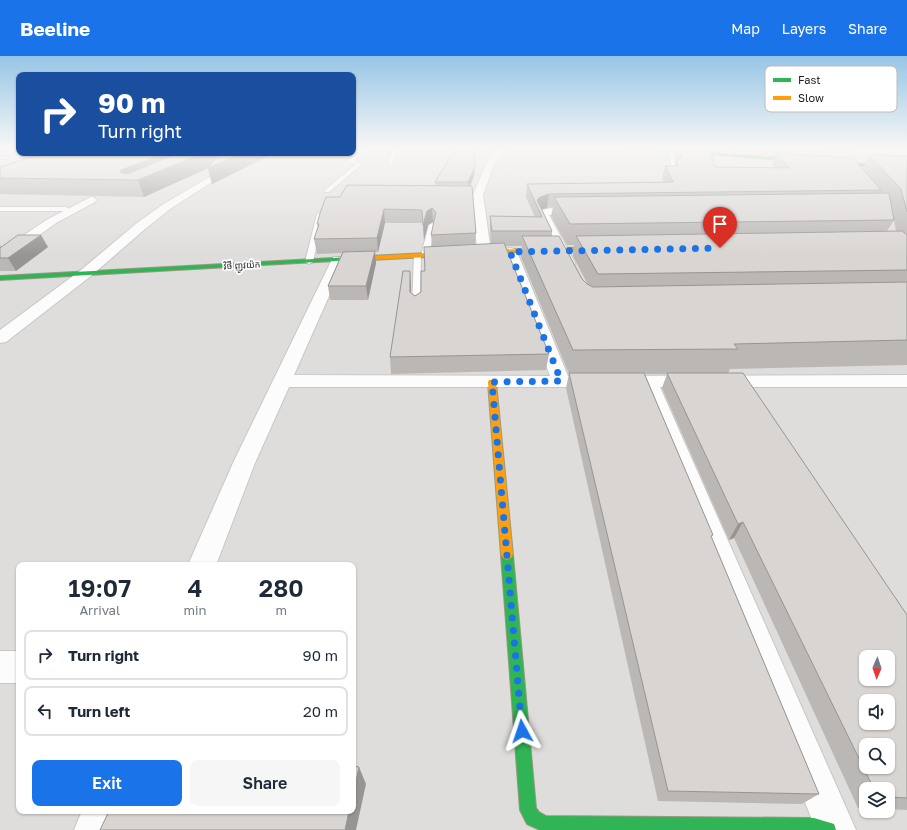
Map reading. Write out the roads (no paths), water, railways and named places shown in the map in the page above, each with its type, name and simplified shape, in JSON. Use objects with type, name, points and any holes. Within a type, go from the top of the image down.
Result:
[{"type":"street","points":[[0,338],[86,273],[141,226],[166,207],[202,184]]},
{"type":"street","points":[[480,184],[475,195],[484,252]]},
{"type":"street","points":[[0,257],[52,221],[91,200]]},
{"type":"street","points":[[574,276],[543,214],[544,212],[594,211]]},
{"type":"street","name":"វិថី ញូវយ៉ក","points":[[0,278],[484,252],[617,249]]},
{"type":"street","points":[[510,252],[561,381]]},
{"type":"street","points":[[203,562],[244,463],[338,260]]},
{"type":"street","points":[[282,381],[907,381]]},
{"type":"street","points":[[648,381],[836,830]]},
{"type":"street","points":[[492,382],[528,810],[533,818],[545,824],[791,825],[814,826],[828,830]]},
{"type":"street","points":[[0,667],[16,667]]},
{"type":"street","points":[[94,830],[101,814]]},
{"type":"lane","points":[[327,192],[336,184]]},
{"type":"lane","points":[[0,209],[66,209]]},
{"type":"lane","points":[[308,262],[320,214]]},
{"type":"lane","points":[[416,307],[421,255],[432,225]]}]
